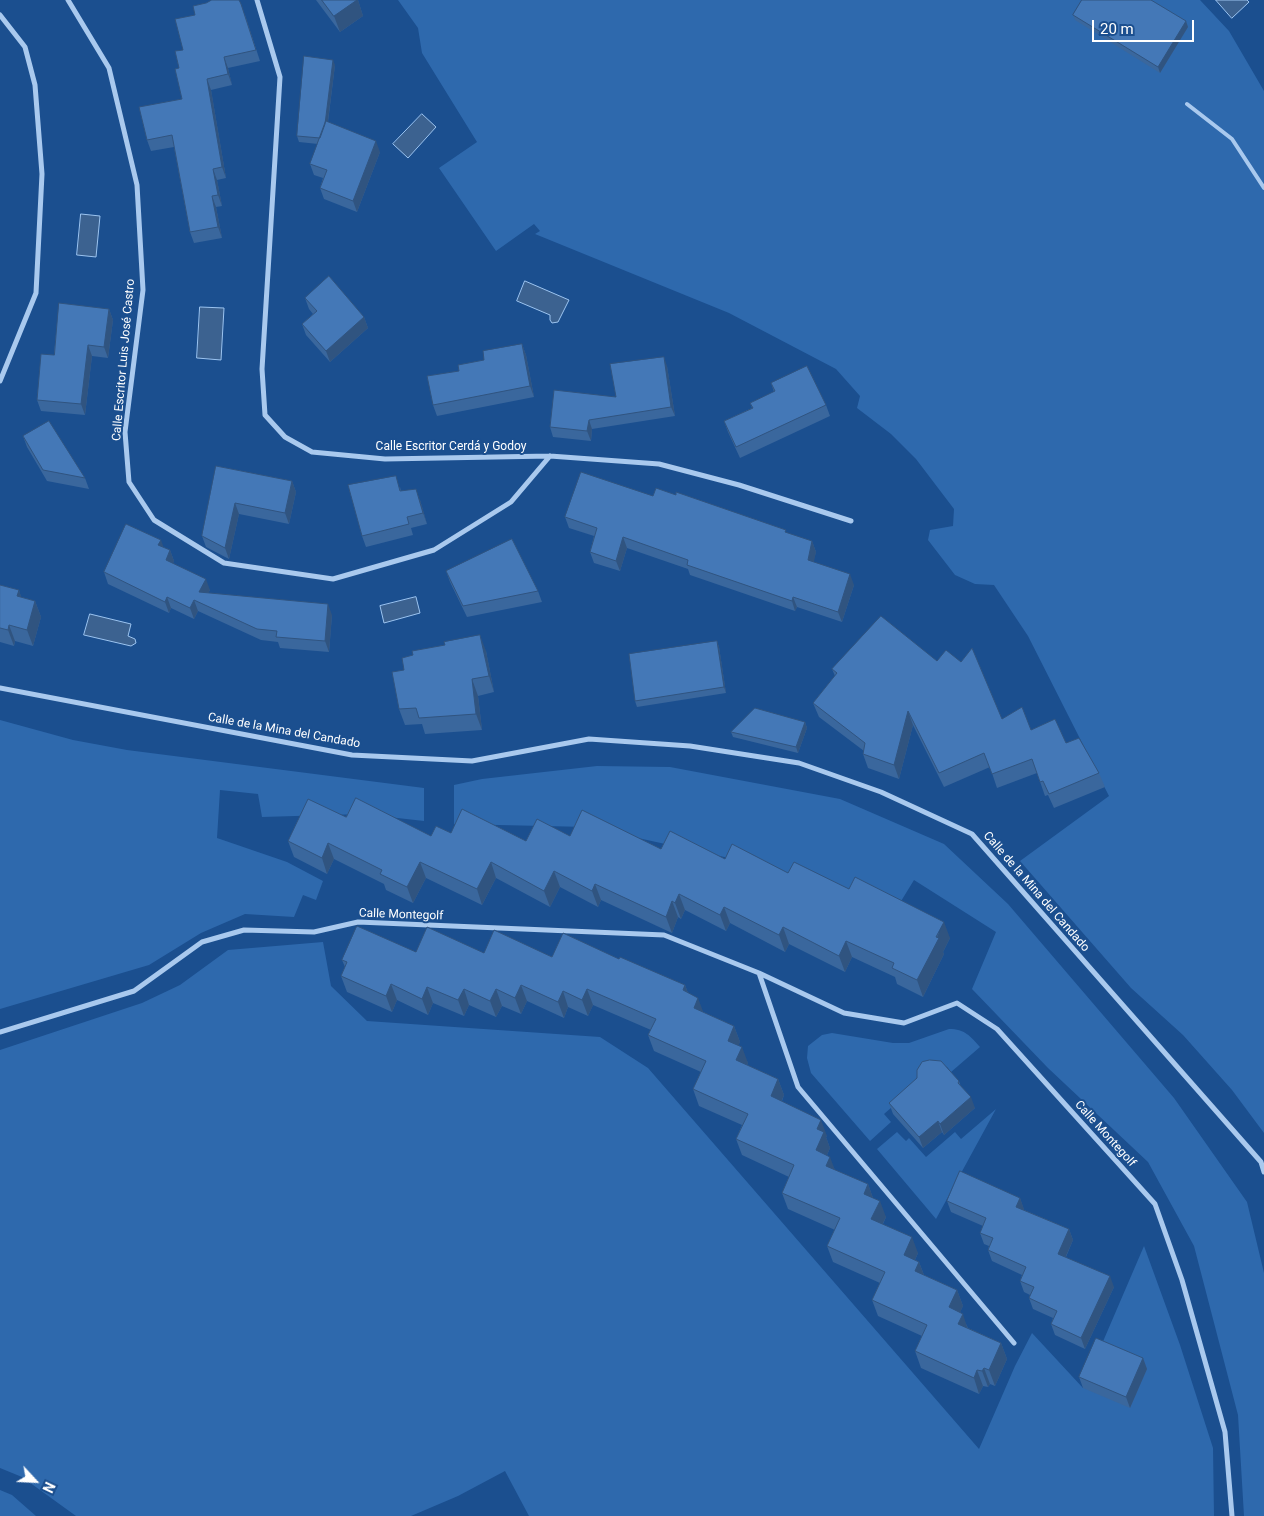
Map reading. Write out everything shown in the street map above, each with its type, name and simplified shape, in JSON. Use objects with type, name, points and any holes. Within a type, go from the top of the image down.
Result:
[{"type":"street","name":"Calle Escritor Luis José Castro","points":[[68,0],[109,68],[137,185],[143,290],[125,432],[129,482],[154,520],[224,564],[333,578],[434,550],[511,502],[550,456]]},
{"type":"street","name":"Calle Escritor Cerdá y Godoy","points":[[257,0],[280,77],[262,369],[265,415],[285,437],[312,452],[385,459],[550,456],[658,464],[739,485],[851,521]]},
{"type":"street","points":[[0,15],[25,47],[35,85],[42,174],[36,293],[0,381]]},
{"type":"street","name":"Calle de la Mina del Candado","points":[[0,688],[352,755],[472,762],[590,739],[690,746],[799,763],[881,792],[972,834],[1261,1162],[1264,1172]]},
{"type":"street","name":"Calle Montegolf","points":[[0,1032],[134,992],[202,942],[244,930],[314,932],[358,922],[664,935],[759,973],[844,1013],[904,1023],[957,1003],[997,1029],[1155,1204],[1182,1280],[1225,1432],[1232,1516]]},
{"type":"street","points":[[759,973],[798,1087],[1014,1343]]},
{"type":"lane","points":[[1187,104],[1232,139],[1264,188]]},
{"type":"shaded area","points":[[398,0],[1200,0],[1229,31],[1264,91],[1264,1133],[1232,1090],[1183,1035],[1131,988],[1020,861],[1109,796],[1028,636],[994,585],[975,584],[955,575],[928,540],[930,530],[953,526],[954,509],[916,459],[891,434],[857,408],[860,396],[836,369],[729,313],[535,234],[540,231],[534,224],[496,251],[439,168],[477,142],[422,53],[418,28]]},
{"type":"shaded area","points":[[1216,0],[1247,0],[1249,2],[1232,18]]},
{"type":"shaded area","points":[[422,114],[436,127],[408,158],[393,144]]},
{"type":"shaded area","points":[[81,214],[100,216],[96,257],[77,255]]},
{"type":"shaded area","points":[[525,281],[569,300],[558,322],[552,323],[550,315],[517,301]]},
{"type":"shaded area","points":[[200,307],[224,308],[221,360],[197,358]]},
{"type":"shaded area","points":[[416,597],[420,613],[384,623],[380,606]]},
{"type":"shaded area","points":[[90,614],[131,624],[128,636],[135,639],[136,643],[131,646],[84,635]]},
{"type":"shaded area","points":[[0,720],[73,740],[127,750],[424,788],[424,821],[362,814],[262,817],[258,794],[220,790],[217,838],[287,862],[323,881],[316,900],[303,895],[294,917],[245,914],[201,933],[149,965],[0,1009]]},
{"type":"shaded area","points":[[597,766],[670,767],[840,799],[944,844],[1008,904],[1174,1098],[1247,1202],[1264,1273],[1264,1516],[1244,1516],[1238,1415],[1194,1246],[1148,1162],[1048,1068],[972,989],[996,932],[914,880],[895,911],[738,860],[588,827],[454,824],[454,785],[482,779]]},
{"type":"shaded area","points":[[323,942],[331,986],[367,1021],[600,1037],[648,1068],[979,1449],[1015,1366],[1032,1333],[1083,1388],[1144,1246],[1180,1345],[1213,1448],[1214,1516],[529,1516],[505,1471],[458,1496],[411,1516],[76,1516],[22,1477],[0,1468],[0,1050],[142,1003],[180,985],[228,950]]},
{"type":"shaded area","points":[[949,1029],[955,1029],[970,1036],[980,1047],[951,1072],[947,1067],[939,1064],[924,1071],[918,1077],[916,1086],[884,1114],[891,1122],[870,1141],[811,1073],[807,1058],[808,1046],[822,1035],[832,1033],[893,1043],[909,1043]]},
{"type":"shaded area","points":[[996,1109],[936,1219],[877,1149],[897,1132],[906,1141],[909,1138],[926,1157],[955,1132],[961,1139]]},
{"type":"shaded area","points":[[0,1490],[12,1495],[36,1516],[0,1516]]},
{"type":"building","points":[[212,0],[239,0],[256,50],[224,57],[228,74],[207,79],[222,167],[213,169],[218,195],[212,196],[218,227],[190,232],[172,135],[147,140],[139,107],[182,99],[175,69],[179,68],[175,51],[183,50],[175,19],[195,15],[193,6]]},
{"type":"building","points":[[322,0],[357,0],[334,16]]},
{"type":"building","points":[[1082,0],[1151,0],[1186,21],[1158,67],[1073,15]]},
{"type":"building","points":[[304,56],[333,60],[325,124],[320,138],[297,136]]},
{"type":"building","points":[[326,121],[376,141],[353,201],[320,188],[327,170],[310,164]]},
{"type":"building","points":[[329,276],[364,317],[326,351],[302,324],[317,311],[305,298]]},
{"type":"building","points":[[59,303],[109,309],[104,347],[88,345],[81,404],[37,400],[41,354],[54,355]]},
{"type":"building","points":[[522,344],[530,386],[433,405],[427,376],[459,371],[458,365],[484,360],[483,351]]},
{"type":"building","points":[[664,357],[671,407],[589,420],[587,431],[550,427],[554,390],[616,397],[610,364]]},
{"type":"building","points":[[807,366],[826,405],[736,447],[724,421],[753,408],[750,403],[775,391],[771,383]]},
{"type":"building","points":[[49,421],[85,478],[43,470],[23,436]]},
{"type":"building","points":[[216,466],[292,481],[285,513],[235,503],[225,548],[202,536]]},
{"type":"building","points":[[581,472],[653,496],[656,488],[676,495],[676,492],[786,530],[785,532],[812,541],[808,560],[850,574],[838,612],[793,597],[792,601],[687,565],[688,560],[623,537],[616,561],[590,552],[597,528],[565,517]]},
{"type":"building","points":[[396,476],[400,491],[416,489],[423,513],[407,517],[409,524],[362,536],[348,485]]},
{"type":"building","points":[[126,524],[161,540],[158,545],[170,550],[166,560],[206,579],[199,592],[328,604],[325,641],[276,637],[277,631],[257,629],[194,600],[190,608],[167,597],[165,602],[104,572]]},
{"type":"building","points":[[512,539],[538,591],[463,606],[446,571]]},
{"type":"building","points":[[0,585],[19,590],[17,596],[35,601],[27,630],[9,625],[8,630],[0,628]]},
{"type":"building","points":[[881,616],[937,661],[946,650],[961,662],[972,648],[1002,719],[1022,707],[1031,730],[1055,719],[1066,743],[1079,738],[1099,773],[1049,794],[1043,781],[1040,782],[1032,759],[992,774],[984,753],[939,773],[908,711],[894,765],[863,754],[865,743],[813,703],[837,673],[832,669]]},
{"type":"building","points":[[480,635],[489,676],[472,679],[476,714],[419,718],[416,708],[399,709],[392,672],[404,670],[402,658],[413,655],[412,651],[445,645],[444,642]]},
{"type":"building","points":[[717,641],[724,687],[635,701],[629,654]]},
{"type":"building","points":[[755,708],[805,722],[796,747],[731,732]]},
{"type":"building","points":[[356,798],[431,836],[436,826],[451,833],[462,809],[526,841],[537,819],[570,836],[582,810],[661,849],[670,831],[725,859],[732,844],[788,873],[794,862],[849,889],[855,877],[944,922],[936,937],[939,938],[917,980],[892,968],[894,963],[846,941],[839,956],[783,927],[779,935],[724,907],[720,915],[679,894],[675,903],[672,901],[666,917],[595,884],[592,891],[554,871],[544,891],[491,862],[477,889],[420,862],[407,887],[380,874],[382,870],[328,843],[322,858],[288,841],[308,799],[346,817]]},
{"type":"building","points":[[357,926],[416,952],[427,927],[484,953],[494,930],[552,957],[563,933],[619,959],[620,957],[685,985],[683,990],[698,998],[694,1008],[734,1026],[728,1041],[742,1047],[736,1060],[778,1079],[771,1096],[821,1120],[817,1129],[824,1132],[816,1150],[830,1157],[826,1166],[868,1184],[864,1194],[880,1201],[871,1219],[912,1237],[904,1255],[919,1262],[915,1271],[957,1290],[949,1307],[963,1314],[958,1324],[1001,1343],[989,1370],[984,1368],[982,1371],[977,1370],[974,1378],[915,1351],[927,1325],[872,1300],[885,1272],[827,1246],[840,1218],[782,1193],[794,1165],[736,1139],[748,1114],[693,1089],[706,1061],[648,1035],[656,1019],[587,989],[582,1000],[563,991],[558,1002],[521,985],[515,998],[496,989],[490,1001],[464,989],[458,1000],[427,987],[422,999],[391,984],[386,996],[341,976],[347,962],[342,960]]},
{"type":"building","points":[[930,1060],[941,1061],[971,1097],[940,1124],[938,1121],[919,1137],[889,1103],[917,1078],[917,1070],[922,1062]]},
{"type":"building","points":[[960,1171],[1020,1198],[1016,1207],[1069,1229],[1058,1254],[1110,1276],[1081,1338],[1051,1324],[1057,1311],[1029,1298],[1034,1287],[1020,1281],[1026,1267],[988,1250],[993,1238],[980,1233],[986,1218],[947,1201]]},
{"type":"building","points":[[1096,1338],[1143,1358],[1126,1397],[1079,1377]]}]
